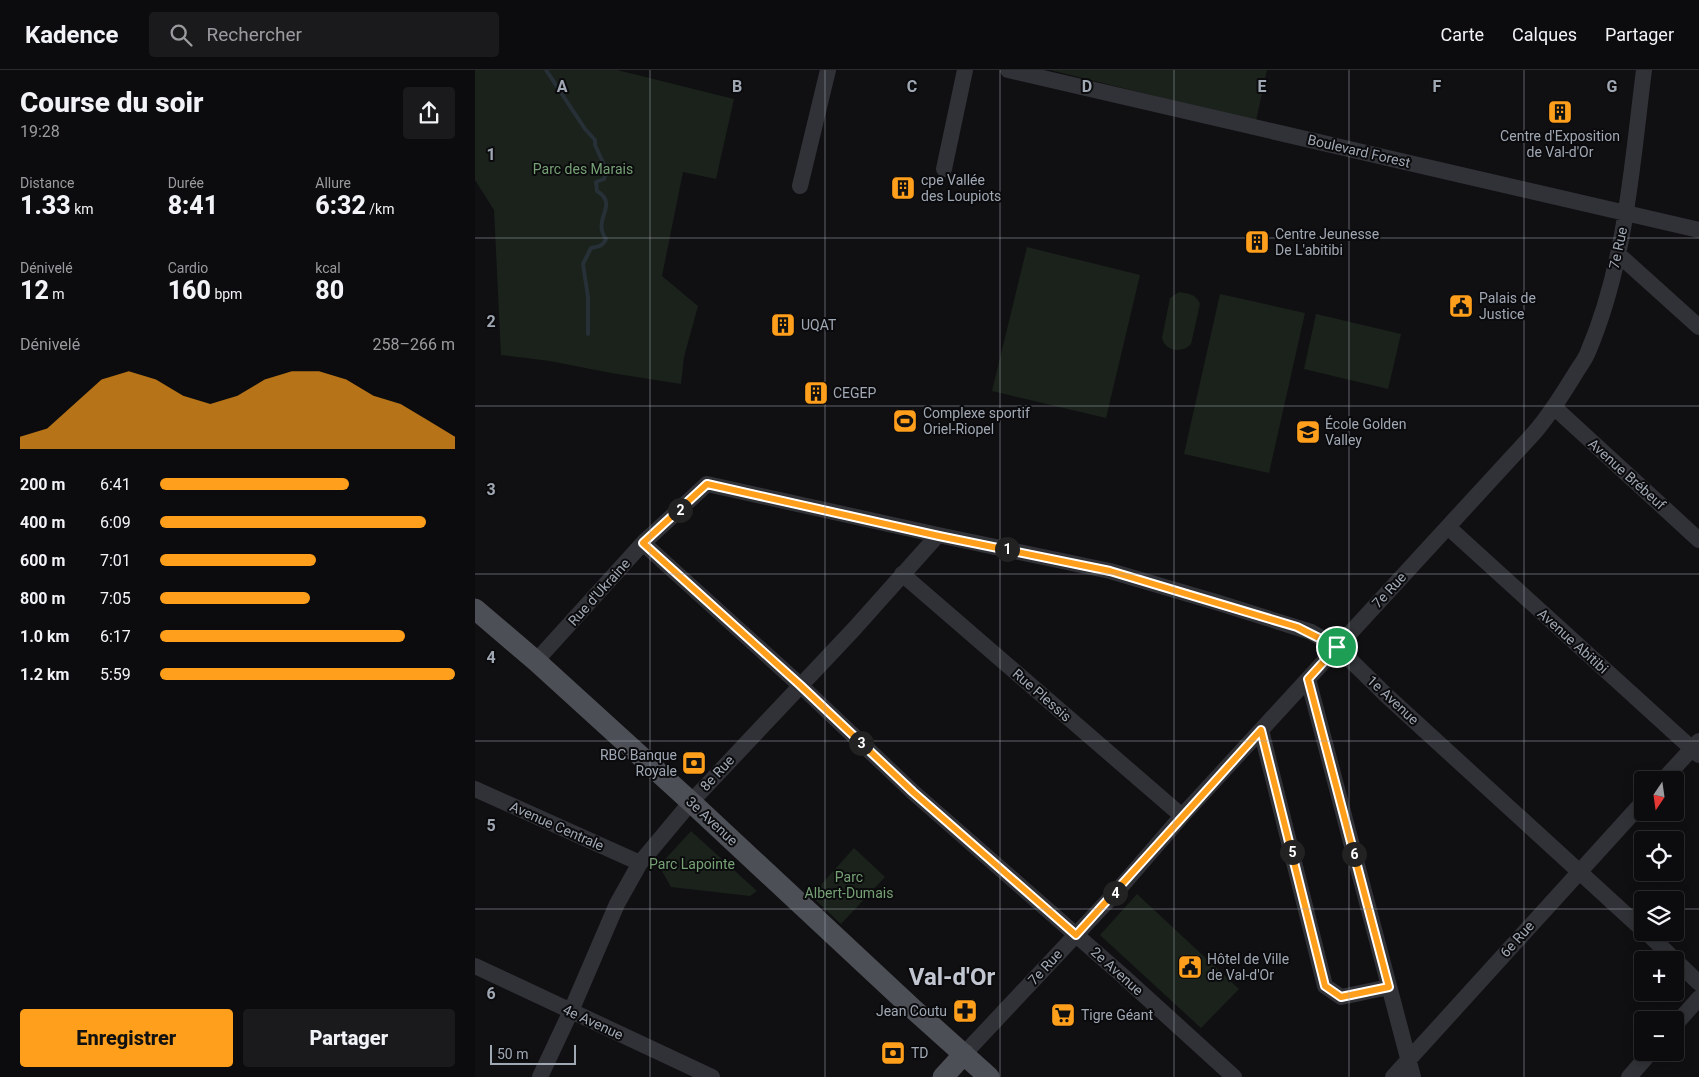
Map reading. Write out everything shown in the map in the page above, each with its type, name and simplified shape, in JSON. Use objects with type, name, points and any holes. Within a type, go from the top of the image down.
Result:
[{"type":"main road","name":"3e Avenue","points":[[475,609],[536,661],[691,802],[912,1008],[989,1077]]},
{"type":"main road","name":"7e Rue","points":[[943,1077],[964,1054]]},
{"type":"street","points":[[800,186],[828,70]]},
{"type":"street","points":[[944,169],[965,70]]},
{"type":"street","name":"7e Rue","points":[[964,1054],[1076,935],[1182,816],[1534,434],[1555,408],[1588,353],[1604,309],[1618,254],[1625,213],[1644,70]]},
{"type":"street","name":"Boulevard Forest","points":[[1015,71],[1699,230]]},
{"type":"street","points":[[1618,254],[1699,326]]},
{"type":"street","name":"Avenue Brébeuf","points":[[1555,408],[1699,540]]},
{"type":"street","name":"1e Avenue","points":[[707,484],[939,536],[1110,571],[1297,627],[1337,647],[1386,695],[1634,922]]},
{"type":"street","name":"Rue d'Ukraine","points":[[536,661],[643,543],[707,484]]},
{"type":"street","name":"Avenue Abitibi","points":[[1448,527],[1697,748]]},
{"type":"street","name":"8e Rue","points":[[540,1077],[571,1011],[613,912],[639,863],[691,802],[939,536]]},
{"type":"street","name":"2e Avenue","points":[[643,543],[800,685],[913,792],[1123,976],[1234,1077]]},
{"type":"street","name":"Rue Plessis","points":[[902,574],[1182,816]]},
{"type":"street","points":[[1308,679],[1413,1077]]},
{"type":"street","points":[[1261,730],[1325,986],[1341,997],[1389,987]]},
{"type":"street","points":[[1673,771],[1697,748]]},
{"type":"street","name":"Avenue Centrale","points":[[475,789],[639,863]]},
{"type":"street","name":"6e Rue","points":[[1393,1077],[1408,1058],[1634,812]]},
{"type":"street","points":[[1655,941],[1665,951]]},
{"type":"street","name":"4e Avenue","points":[[475,966],[712,1077]]},
{"type":"street","points":[[1684,969],[1699,983]]},
{"type":"street","points":[[1684,1015],[1699,998]]},
{"type":"street","points":[[1629,1077],[1643,1061]]},
{"type":"green space","name":"Parc des Marais","points":[[475,70],[617,70],[734,99],[716,179],[683,172],[662,276],[698,306],[684,357],[681,384],[550,361],[501,355],[494,210],[475,180]]},
{"type":"green space","points":[[1050,70],[1267,70],[1256,121]]},
{"type":"green space","points":[[1027,247],[1140,275],[1106,418],[992,391]]},
{"type":"green space","points":[[1179,292],[1194,296],[1200,304],[1191,344],[1183,349],[1174,350],[1167,346],[1162,338],[1170,298]]},
{"type":"green space","points":[[1220,294],[1305,313],[1269,473],[1184,454]]},
{"type":"green space","points":[[1316,314],[1401,334],[1388,389],[1304,369]]},
{"type":"green space","name":"Parc Lapointe","points":[[691,831],[757,891],[750,896],[671,887],[659,866]]},
{"type":"green space","name":"Parc Albert-Dumais","points":[[854,848],[885,877],[841,924],[811,896]]},
{"type":"green space","points":[[1137,894],[1239,989],[1201,1028],[1100,935]]},
{"type":"waterway","points":[[546,70],[585,129],[595,140],[595,145],[607,171],[604,179],[596,182],[597,191],[606,202],[601,225],[606,239],[600,246],[591,248],[583,264],[588,297],[588,334]]},
{"type":"place","name":"Centre d'Exposition de Val-d'Or","points":[[1560,112]]},
{"type":"place","name":"cpe Vallée des Loupiots","points":[[903,188]]},
{"type":"place","name":"Centre Jeunesse De L'abitibi","points":[[1257,242]]},
{"type":"place","name":"Palais de Justice","points":[[1461,306]]},
{"type":"place","name":"UQAT","points":[[783,325]]},
{"type":"place","name":"CEGEP","points":[[816,393]]},
{"type":"place","name":"Complexe sportif Oriel-Riopel","points":[[905,421]]},
{"type":"place","name":"École Golden Valley","points":[[1308,432]]},
{"type":"place","name":"RBC Banque Royale","points":[[694,763]]},
{"type":"place","name":"Hôtel de Ville de Val-d'Or","points":[[1190,967]]},
{"type":"place","name":"Jean Coutu","points":[[965,1011]]},
{"type":"place","name":"Tigre Géant","points":[[1063,1015]]},
{"type":"place","name":"TD","points":[[893,1053]]},
{"type":"district","name":"Val-d'Or","points":[[952,977]]},
{"type":"route","points":[[707,484],[939,536],[1110,571],[1219,602],[1297,627],[1311,632],[1337,647],[1308,679],[1389,987],[1341,997],[1325,986],[1261,730],[1076,935],[913,792],[800,685],[643,543],[651,538],[707,484]]}]
